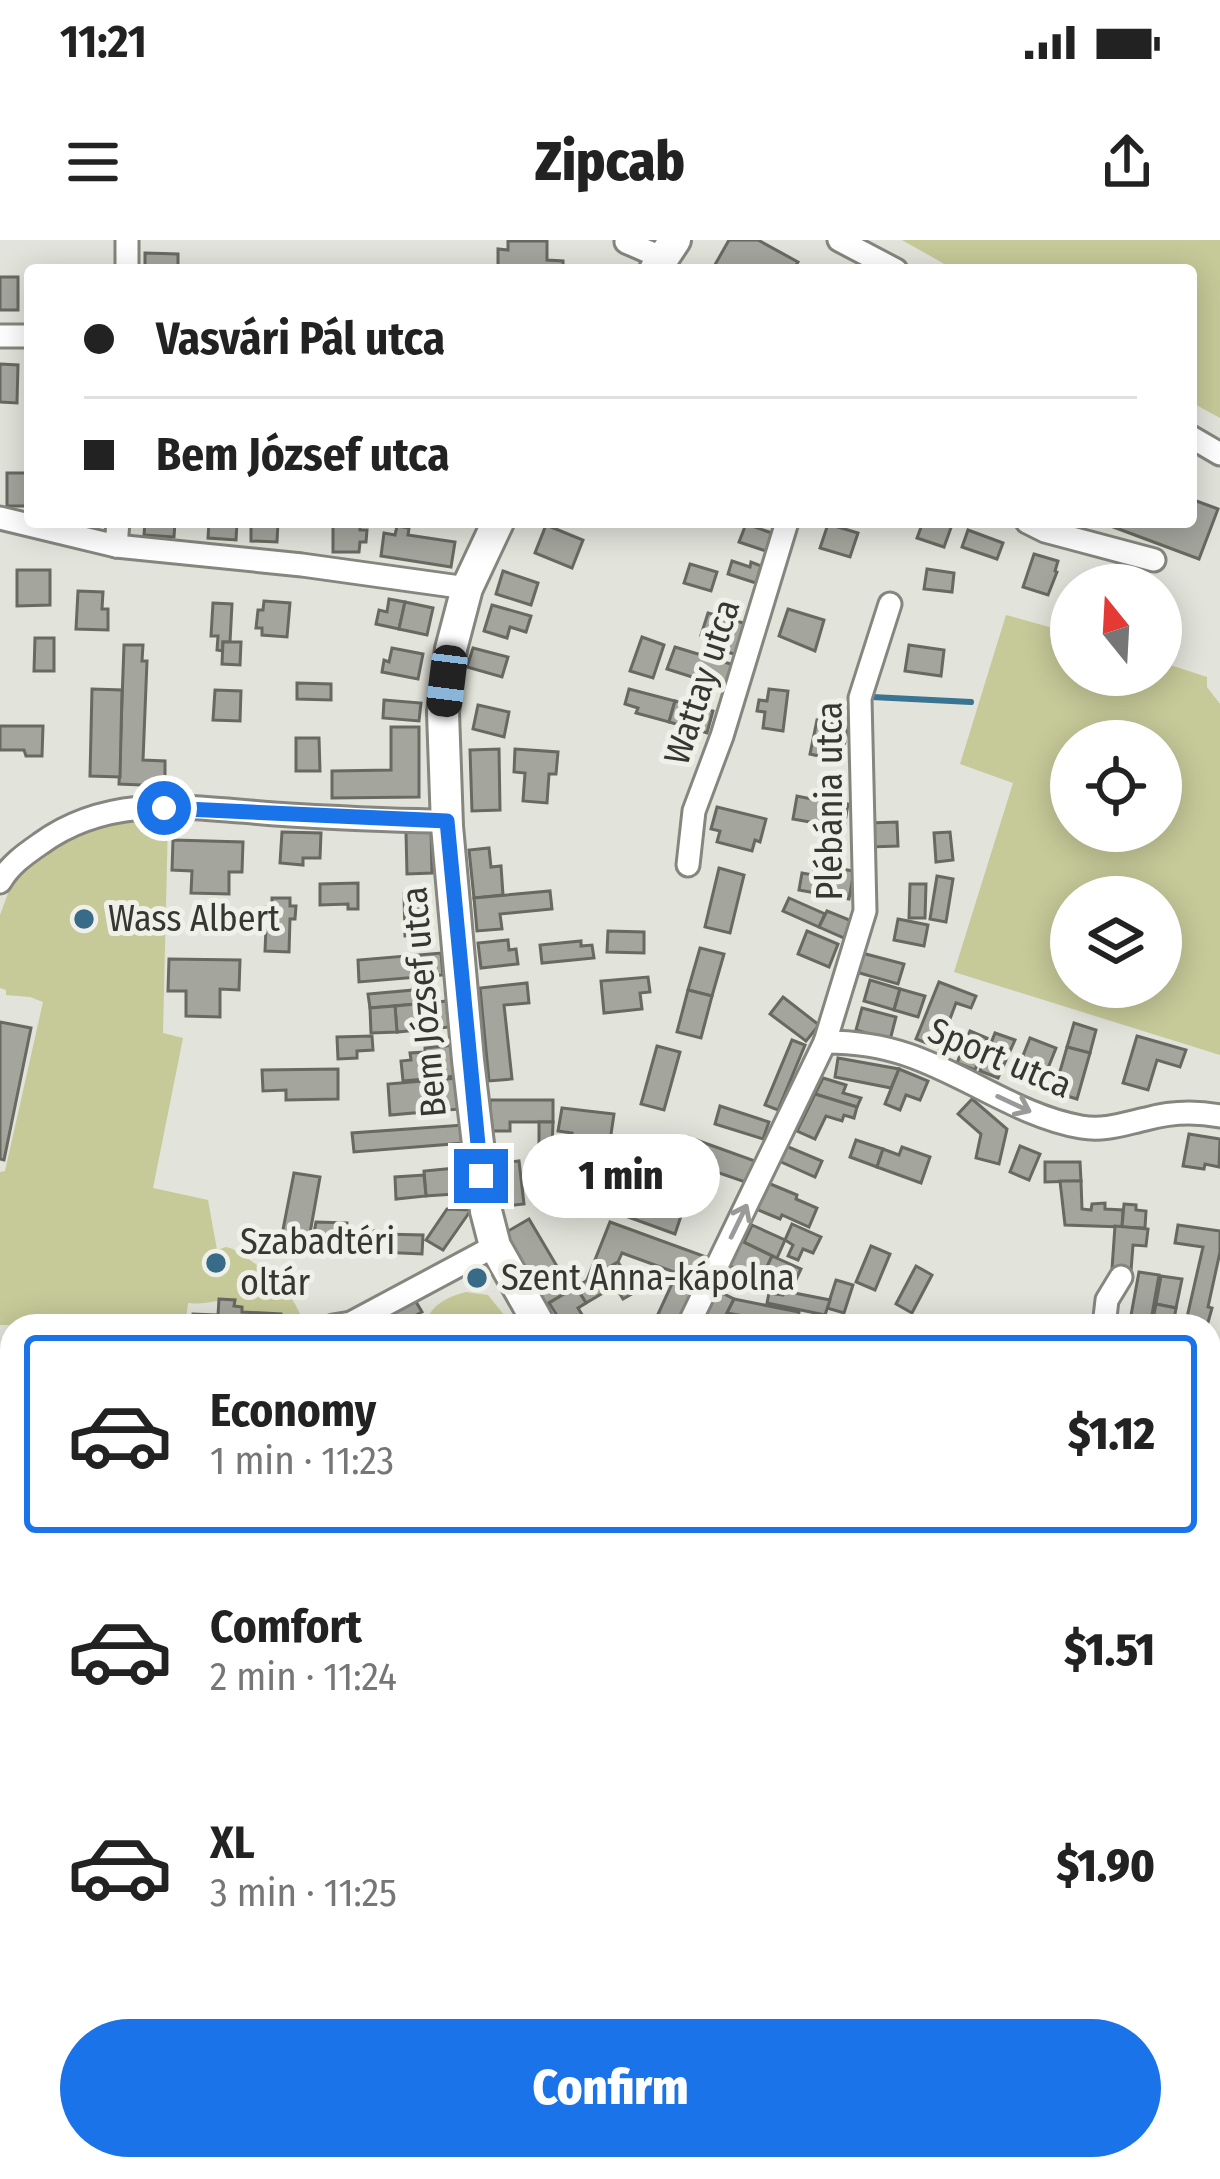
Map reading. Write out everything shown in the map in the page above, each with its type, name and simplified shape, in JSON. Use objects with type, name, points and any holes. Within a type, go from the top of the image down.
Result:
[{"type":"street","points":[[839,240],[885,264]]},
{"type":"street","points":[[626,241],[664,256]]},
{"type":"street","points":[[41,528],[116,546],[467,588]]},
{"type":"street","points":[[116,546],[118,528]]},
{"type":"street","name":"Bem József utca","points":[[495,528],[467,588],[451,650],[443,712],[447,821],[481,1176],[494,1246],[533,1314]]},
{"type":"street","name":"Wattay utca","points":[[688,865],[694,811],[722,736],[785,528]]},
{"type":"street","points":[[1039,528],[1154,560]]},
{"type":"street","name":"Plébánia utca","points":[[694,1314],[825,1042],[865,911],[860,698],[890,604]]},
{"type":"street","points":[[0,882],[17,861],[60,830],[111,810],[190,807],[447,821]]},
{"type":"street","name":"Sport utca","points":[[825,1042],[914,1056],[1027,1110],[1084,1127],[1108,1129],[1177,1112],[1220,1116]]},
{"type":"street","points":[[366,1314],[494,1246]]},
{"type":"street","points":[[1106,1314],[1121,1277]]},
{"type":"green space","points":[[902,240],[1220,240],[1220,418],[1197,405],[1197,264],[944,264]]},
{"type":"green space","points":[[1006,615],[1050,627],[1050,696],[1182,696],[1182,669],[1207,677],[1207,687],[1220,704],[1220,1055],[1069,1008],[1182,1008],[1182,876],[1050,876],[1050,1002],[954,972],[1013,783],[960,764]]},
{"type":"green space","points":[[137,818],[168,819],[163,1033],[183,1038],[153,1188],[208,1200],[217,1250],[233,1249],[256,1264],[276,1281],[299,1314],[248,1314],[228,1300],[188,1303],[187,1314],[0,1314],[0,1172],[5,1171],[43,1002],[6,995],[0,988],[0,915],[13,880],[24,866],[88,826]]},
{"type":"green space","points":[[466,1292],[488,1295],[503,1314],[430,1314]]},
{"type":"building","points":[[729,240],[758,240],[798,262],[797,264],[715,264]]},
{"type":"building","points":[[508,241],[547,241],[547,260],[563,264],[498,264],[498,249],[508,250]]},
{"type":"building","points":[[145,253],[178,254],[178,264],[145,264]]},
{"type":"building","points":[[0,277],[18,277],[18,310],[0,310]]},
{"type":"building","points":[[0,364],[18,365],[17,403],[0,402]]},
{"type":"building","points":[[7,473],[24,473],[24,506],[7,506]]},
{"type":"building","points":[[1197,501],[1218,509],[1199,559],[1116,528],[1197,528]]},
{"type":"building","points":[[145,528],[175,528],[174,537],[144,535]]},
{"type":"building","points":[[209,528],[237,528],[236,540],[208,538]]},
{"type":"building","points":[[251,528],[278,528],[277,542],[251,541]]},
{"type":"building","points":[[333,528],[367,530],[359,552],[333,552]]},
{"type":"building","points":[[397,528],[409,528],[408,535],[455,542],[451,567],[381,556],[384,533],[395,535]]},
{"type":"building","points":[[545,528],[583,540],[572,568],[535,553]]},
{"type":"building","points":[[744,528],[772,533],[766,551],[739,542]]},
{"type":"building","points":[[827,528],[858,533],[850,557],[820,548]]},
{"type":"building","points":[[921,528],[951,528],[944,547],[917,538]]},
{"type":"building","points":[[968,530],[1003,543],[997,559],[962,547]]},
{"type":"building","points":[[1034,554],[1058,561],[1050,564],[1048,595],[1023,587]]},
{"type":"building","points":[[732,561],[761,566],[756,583],[728,574]]},
{"type":"building","points":[[690,564],[717,572],[711,591],[684,583]]},
{"type":"building","points":[[927,569],[954,573],[952,592],[924,589]]},
{"type":"building","points":[[17,570],[50,570],[50,605],[17,606]]},
{"type":"building","points":[[503,571],[538,583],[531,605],[496,594]]},
{"type":"building","points":[[78,591],[103,592],[108,630],[76,629]]},
{"type":"building","points":[[389,599],[405,602],[399,629],[376,624],[379,610],[387,612]]},
{"type":"building","points":[[264,601],[290,603],[287,637],[262,635],[262,628],[256,628]]},
{"type":"building","points":[[405,602],[433,608],[427,635],[399,629]]},
{"type":"building","points":[[213,603],[232,604],[230,642],[223,642],[223,651],[217,650],[218,636],[211,636]]},
{"type":"building","points":[[492,605],[531,616],[526,632],[510,627],[507,638],[484,631]]},
{"type":"building","points":[[788,609],[824,620],[815,651],[779,636]]},
{"type":"building","points":[[708,613],[747,624],[737,655],[709,646],[711,637],[701,635]]},
{"type":"building","points":[[642,637],[664,645],[653,678],[630,671]]},
{"type":"building","points":[[35,638],[54,638],[54,671],[34,671]]},
{"type":"building","points":[[223,642],[241,642],[240,665],[222,664]]},
{"type":"building","points":[[124,645],[143,645],[142,661],[147,661],[143,760],[165,761],[165,786],[119,784]]},
{"type":"building","points":[[909,645],[944,650],[941,676],[905,671]]},
{"type":"building","points":[[675,647],[734,665],[727,688],[667,669]]},
{"type":"building","points":[[392,648],[423,654],[418,679],[382,672]]},
{"type":"building","points":[[473,648],[508,657],[502,677],[467,667]]},
{"type":"building","points":[[297,683],[331,684],[331,700],[297,699]]},
{"type":"building","points":[[92,689],[122,690],[120,777],[90,776]]},
{"type":"building","points":[[629,689],[675,701],[669,722],[636,713],[638,708],[625,704]]},
{"type":"building","points":[[769,689],[788,691],[783,731],[763,728],[765,712],[757,711],[759,700],[767,701]]},
{"type":"building","points":[[215,690],[241,691],[240,721],[213,720]]},
{"type":"building","points":[[384,700],[421,703],[419,721],[383,718]]},
{"type":"building","points":[[675,701],[713,711],[707,733],[669,722]]},
{"type":"building","points":[[478,705],[509,712],[504,737],[473,729]]},
{"type":"building","points":[[817,720],[848,727],[841,761],[810,754]]},
{"type":"building","points":[[0,726],[43,726],[42,756],[0,750]]},
{"type":"building","points":[[391,727],[419,727],[419,797],[332,798],[332,771],[391,770]]},
{"type":"building","points":[[296,738],[319,738],[320,771],[296,771]]},
{"type":"building","points":[[499,749],[500,810],[472,811],[470,750]]},
{"type":"building","points":[[515,749],[558,752],[556,774],[549,774],[547,803],[523,801],[525,773],[514,772]]},
{"type":"building","points":[[816,795],[848,804],[844,828],[793,819],[797,796],[816,800]]},
{"type":"building","points":[[717,807],[766,819],[760,842],[755,840],[752,851],[717,842],[720,831],[711,829]]},
{"type":"building","points":[[897,822],[898,846],[869,847],[868,823]]},
{"type":"building","points":[[431,831],[432,873],[407,874],[406,832]]},
{"type":"building","points":[[282,832],[321,833],[320,858],[303,858],[303,865],[280,863]]},
{"type":"building","points":[[950,832],[953,860],[936,862],[934,833]]},
{"type":"building","points":[[173,840],[243,842],[242,872],[229,872],[229,894],[191,893],[192,871],[172,870]]},
{"type":"building","points":[[489,848],[491,867],[501,866],[503,895],[474,898],[469,850]]},
{"type":"building","points":[[828,867],[854,871],[849,899],[799,890],[802,873],[827,872]]},
{"type":"building","points":[[719,868],[744,875],[730,933],[705,927]]},
{"type":"building","points":[[937,876],[953,879],[946,922],[930,919]]},
{"type":"building","points":[[358,883],[358,909],[348,909],[348,904],[320,905],[320,884]]},
{"type":"building","points":[[910,884],[926,884],[925,918],[909,918]]},
{"type":"building","points":[[550,891],[552,909],[500,914],[502,929],[477,931],[474,898]]},
{"type":"building","points":[[404,894],[421,894],[422,935],[405,936]]},
{"type":"building","points":[[272,898],[290,898],[290,906],[296,906],[295,919],[290,919],[289,952],[265,951],[266,928],[271,929],[267,907],[272,908]]},
{"type":"building","points":[[789,898],[825,914],[819,927],[783,911]]},
{"type":"building","points":[[827,911],[852,921],[844,938],[819,927]]},
{"type":"building","points":[[898,919],[928,925],[924,946],[894,940]]},
{"type":"building","points":[[608,931],[644,932],[644,953],[607,952]]},
{"type":"building","points":[[807,931],[838,944],[829,967],[798,954]]},
{"type":"building","points":[[508,940],[509,950],[516,949],[518,964],[481,968],[478,943]]},
{"type":"building","points":[[581,941],[581,946],[592,945],[594,958],[542,963],[540,945]]},
{"type":"building","points":[[700,948],[724,954],[712,996],[688,990]]},
{"type":"building","points":[[441,953],[443,975],[359,982],[358,960]]},
{"type":"building","points":[[862,953],[904,964],[898,984],[856,972]]},
{"type":"building","points":[[169,959],[240,960],[239,990],[220,989],[220,1017],[186,1016],[186,991],[168,991]]},
{"type":"building","points":[[648,977],[650,992],[640,993],[642,1009],[604,1013],[601,981]]},
{"type":"building","points":[[870,980],[900,989],[894,1010],[864,1001]]},
{"type":"building","points":[[939,982],[976,996],[971,1008],[956,1003],[939,1048],[916,1039]]},
{"type":"building","points":[[527,983],[529,1003],[504,1005],[512,1079],[489,1081],[480,988]]},
{"type":"building","points":[[900,989],[925,996],[918,1017],[894,1010]]},
{"type":"building","points":[[414,990],[415,1004],[370,1008],[368,994]]},
{"type":"building","points":[[688,990],[712,996],[701,1038],[677,1032]]},
{"type":"building","points":[[783,997],[819,1025],[806,1041],[770,1014]]},
{"type":"building","points":[[448,1001],[450,1027],[397,1032],[395,1006]]},
{"type":"building","points":[[395,1006],[397,1032],[371,1033],[370,1008]]},
{"type":"building","points":[[862,1008],[896,1017],[890,1040],[856,1030]]},
{"type":"building","points":[[0,1022],[31,1028],[4,1160],[0,1159]]},
{"type":"building","points":[[1074,1023],[1096,1030],[1090,1053],[1067,1047]]},
{"type":"building","points":[[970,1031],[987,1038],[975,1070],[957,1063]]},
{"type":"building","points":[[995,1033],[1015,1040],[998,1078],[980,1071]]},
{"type":"building","points":[[372,1036],[373,1050],[357,1051],[357,1058],[338,1059],[337,1037]]},
{"type":"building","points":[[1137,1036],[1186,1050],[1180,1067],[1157,1060],[1148,1090],[1123,1083]]},
{"type":"building","points":[[1030,1038],[1056,1048],[1042,1083],[1016,1073]]},
{"type":"building","points":[[792,1040],[805,1045],[778,1110],[765,1105]]},
{"type":"building","points":[[454,1045],[457,1076],[403,1081],[401,1061],[411,1060],[410,1053]]},
{"type":"building","points":[[657,1046],[680,1052],[664,1110],[641,1104]]},
{"type":"building","points":[[1067,1047],[1090,1053],[1077,1099],[1054,1092]]},
{"type":"building","points":[[838,1058],[899,1069],[891,1088],[835,1077]]},
{"type":"building","points":[[338,1069],[338,1099],[286,1100],[286,1090],[263,1091],[262,1070]]},
{"type":"building","points":[[899,1069],[928,1081],[920,1100],[906,1095],[900,1110],[885,1104]]},
{"type":"building","points":[[458,1078],[460,1109],[390,1115],[388,1084]]},
{"type":"building","points":[[823,1078],[846,1085],[843,1093],[861,1098],[857,1107],[815,1094]]},
{"type":"building","points":[[815,1094],[857,1107],[854,1118],[844,1115],[842,1121],[826,1116],[815,1139],[797,1131]]},
{"type":"building","points":[[972,1099],[1007,1129],[999,1164],[976,1158],[981,1134],[958,1114]]},
{"type":"building","points":[[490,1100],[553,1100],[553,1122],[510,1122],[510,1131],[490,1131]]},
{"type":"building","points":[[720,1106],[769,1122],[763,1139],[715,1124]]},
{"type":"building","points":[[562,1108],[614,1114],[600,1208],[560,1199],[567,1169],[582,1172],[587,1141],[558,1131]]},
{"type":"building","points":[[539,1122],[553,1122],[552,1152],[539,1152]]},
{"type":"building","points":[[463,1125],[464,1143],[354,1152],[352,1133]]},
{"type":"building","points":[[1189,1134],[1220,1139],[1219,1167],[1183,1166]]},
{"type":"building","points":[[688,1137],[755,1161],[745,1182],[679,1159]]},
{"type":"building","points":[[856,1140],[883,1149],[877,1167],[850,1157]]},
{"type":"building","points":[[786,1146],[822,1161],[815,1177],[779,1161]]},
{"type":"building","points":[[1020,1146],[1040,1154],[1029,1180],[1010,1172]]},
{"type":"building","points":[[902,1147],[930,1157],[921,1183],[877,1167],[883,1149],[899,1155]]},
{"type":"building","points":[[519,1161],[524,1204],[498,1207],[493,1164]]},
{"type":"building","points":[[1045,1162],[1080,1162],[1081,1181],[1045,1182]]},
{"type":"building","points":[[467,1167],[469,1193],[426,1196],[424,1171]]},
{"type":"building","points":[[681,1172],[711,1182],[703,1205],[674,1196]]},
{"type":"building","points":[[294,1173],[320,1177],[307,1250],[280,1245]]},
{"type":"building","points":[[424,1175],[426,1196],[396,1199],[395,1177]]},
{"type":"building","points":[[1060,1181],[1081,1181],[1082,1209],[1105,1203],[1105,1209],[1123,1210],[1122,1227],[1065,1225]]},
{"type":"building","points":[[768,1183],[817,1208],[809,1227],[756,1209]]},
{"type":"building","points":[[628,1190],[683,1210],[675,1234],[620,1214],[622,1207],[617,1205],[622,1192]]},
{"type":"building","points":[[1124,1204],[1146,1211],[1145,1228],[1122,1227]]},
{"type":"building","points":[[447,1209],[471,1210],[443,1250],[426,1240]]},
{"type":"building","points":[[529,1219],[571,1290],[545,1305],[503,1234]]},
{"type":"building","points":[[316,1222],[347,1223],[347,1230],[381,1231],[380,1252],[311,1249]]},
{"type":"building","points":[[610,1222],[709,1258],[682,1314],[658,1314],[677,1273],[622,1253],[618,1262],[587,1280]]},
{"type":"building","points":[[792,1224],[821,1237],[813,1253],[803,1249],[798,1260],[788,1256],[793,1245],[785,1240]]},
{"type":"building","points":[[752,1225],[785,1240],[777,1258],[744,1242]]},
{"type":"building","points":[[1178,1225],[1220,1231],[1210,1314],[1188,1314],[1203,1247],[1175,1243]]},
{"type":"building","points":[[1115,1226],[1148,1229],[1146,1246],[1133,1245],[1131,1271],[1112,1269]]},
{"type":"building","points":[[381,1234],[423,1235],[422,1254],[380,1252]]},
{"type":"building","points":[[739,1240],[772,1256],[766,1270],[757,1265],[751,1276],[728,1265]]},
{"type":"building","points":[[871,1246],[890,1254],[875,1290],[856,1282]]},
{"type":"building","points":[[772,1256],[801,1269],[792,1288],[763,1275]]},
{"type":"building","points":[[618,1262],[637,1291],[623,1299],[615,1286],[586,1303],[576,1287]]},
{"type":"building","points":[[916,1266],[932,1275],[912,1313],[896,1304]]},
{"type":"building","points":[[1139,1272],[1159,1275],[1152,1314],[1131,1314]]},
{"type":"building","points":[[1161,1276],[1182,1279],[1176,1308],[1156,1304]]},
{"type":"building","points":[[836,1280],[853,1285],[844,1313],[827,1308]]},
{"type":"building","points":[[576,1287],[586,1303],[578,1308],[582,1314],[556,1314],[549,1303]]},
{"type":"building","points":[[716,1290],[734,1299],[727,1314],[705,1314]]},
{"type":"building","points":[[784,1291],[830,1300],[825,1314],[767,1303],[769,1293],[783,1295]]},
{"type":"building","points":[[412,1295],[422,1312],[418,1314],[378,1314]]},
{"type":"building","points":[[219,1299],[235,1300],[234,1306],[242,1307],[242,1312],[281,1314],[218,1314]]},
{"type":"building","points":[[734,1299],[799,1312],[799,1314],[727,1313]]},
{"type":"building","points":[[1156,1304],[1176,1308],[1175,1314],[1154,1314]]},
{"type":"waterway","points":[[872,697],[971,702]]},
{"type":"place","name":"Wass Albert","points":[[84,919]]},
{"type":"place","name":"Szabadtéri oltár","points":[[216,1263]]},
{"type":"place","name":"Szent Anna-kápolna","points":[[477,1278]]},
{"type":"route","points":[[164,808],[447,821],[481,1176]]}]
